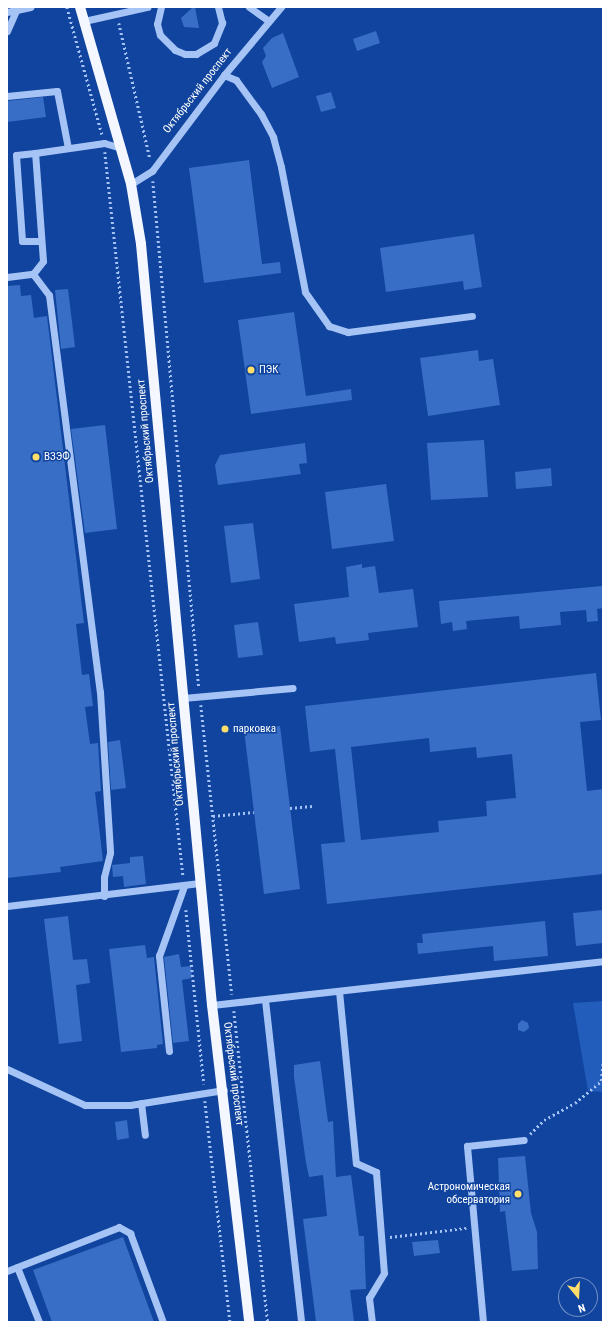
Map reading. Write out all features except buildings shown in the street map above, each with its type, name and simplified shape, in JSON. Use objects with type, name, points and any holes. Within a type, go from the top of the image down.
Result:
[{"type":"main road","name":"Октябрьский проспект","points":[[80,7],[131,184],[142,252],[212,1005],[224,1090],[249,1322]]},
{"type":"street","points":[[7,12],[30,7]]},
{"type":"street","points":[[84,21],[147,7]]},
{"type":"street","points":[[161,7],[158,24],[160,35],[175,50],[185,54],[196,54],[214,43],[222,23],[218,7]]},
{"type":"street","points":[[249,7],[269,21]]},
{"type":"street","name":"Октябрьский проспект","points":[[131,184],[152,171],[224,75],[281,7]]},
{"type":"street","points":[[7,31],[16,11]]},
{"type":"street","points":[[224,75],[236,80],[261,114],[273,137],[281,166],[305,292],[329,326],[348,332],[472,316]]},
{"type":"street","points":[[7,96],[57,91],[68,148]]},
{"type":"street","points":[[41,241],[22,241],[16,155],[104,143],[121,148]]},
{"type":"street","points":[[7,277],[33,274],[43,261],[35,153]]},
{"type":"street","points":[[33,274],[50,295],[100,692],[110,853],[104,878],[104,896]]},
{"type":"street","points":[[183,698],[294,688]]},
{"type":"street","points":[[7,906],[104,896],[200,883]]},
{"type":"street","points":[[169,1051],[159,956],[184,886]]},
{"type":"street","points":[[212,1005],[603,961]]},
{"type":"street","points":[[339,991],[356,1163],[376,1172],[384,1273],[369,1298],[372,1322]]},
{"type":"street","points":[[265,1000],[301,1322]]},
{"type":"street","points":[[7,1068],[85,1105],[141,1103],[224,1090]]},
{"type":"street","points":[[141,1103],[145,1135]]},
{"type":"street","points":[[483,1322],[467,1146],[524,1140]]},
{"type":"street","points":[[7,1271],[119,1227],[130,1233],[163,1322]]},
{"type":"street","points":[[17,1267],[39,1322]]},
{"type":"path","points":[[67,7],[104,143],[184,886]]},
{"type":"path","points":[[116,14],[152,171],[200,696],[268,1322]]},
{"type":"path","points":[[290,808],[312,806]]},
{"type":"path","points":[[213,816],[254,812]]},
{"type":"path","points":[[186,909],[204,1093],[230,1322]]},
{"type":"path","points":[[524,1140],[544,1120],[575,1103],[601,1081],[603,1061]]},
{"type":"path","points":[[381,1238],[475,1227]]},
{"type":"shaded area","points":[[603,1001],[603,1092],[588,1091],[573,1003]]},
{"type":"place","name":"ПЭК","points":[[251,370]]},
{"type":"place","name":"ВЗЭФ","points":[[36,457]]},
{"type":"place","name":"парковка","points":[[225,729]]},
{"type":"place","name":"Aстрономическая обсерватория","points":[[518,1194]]}]
